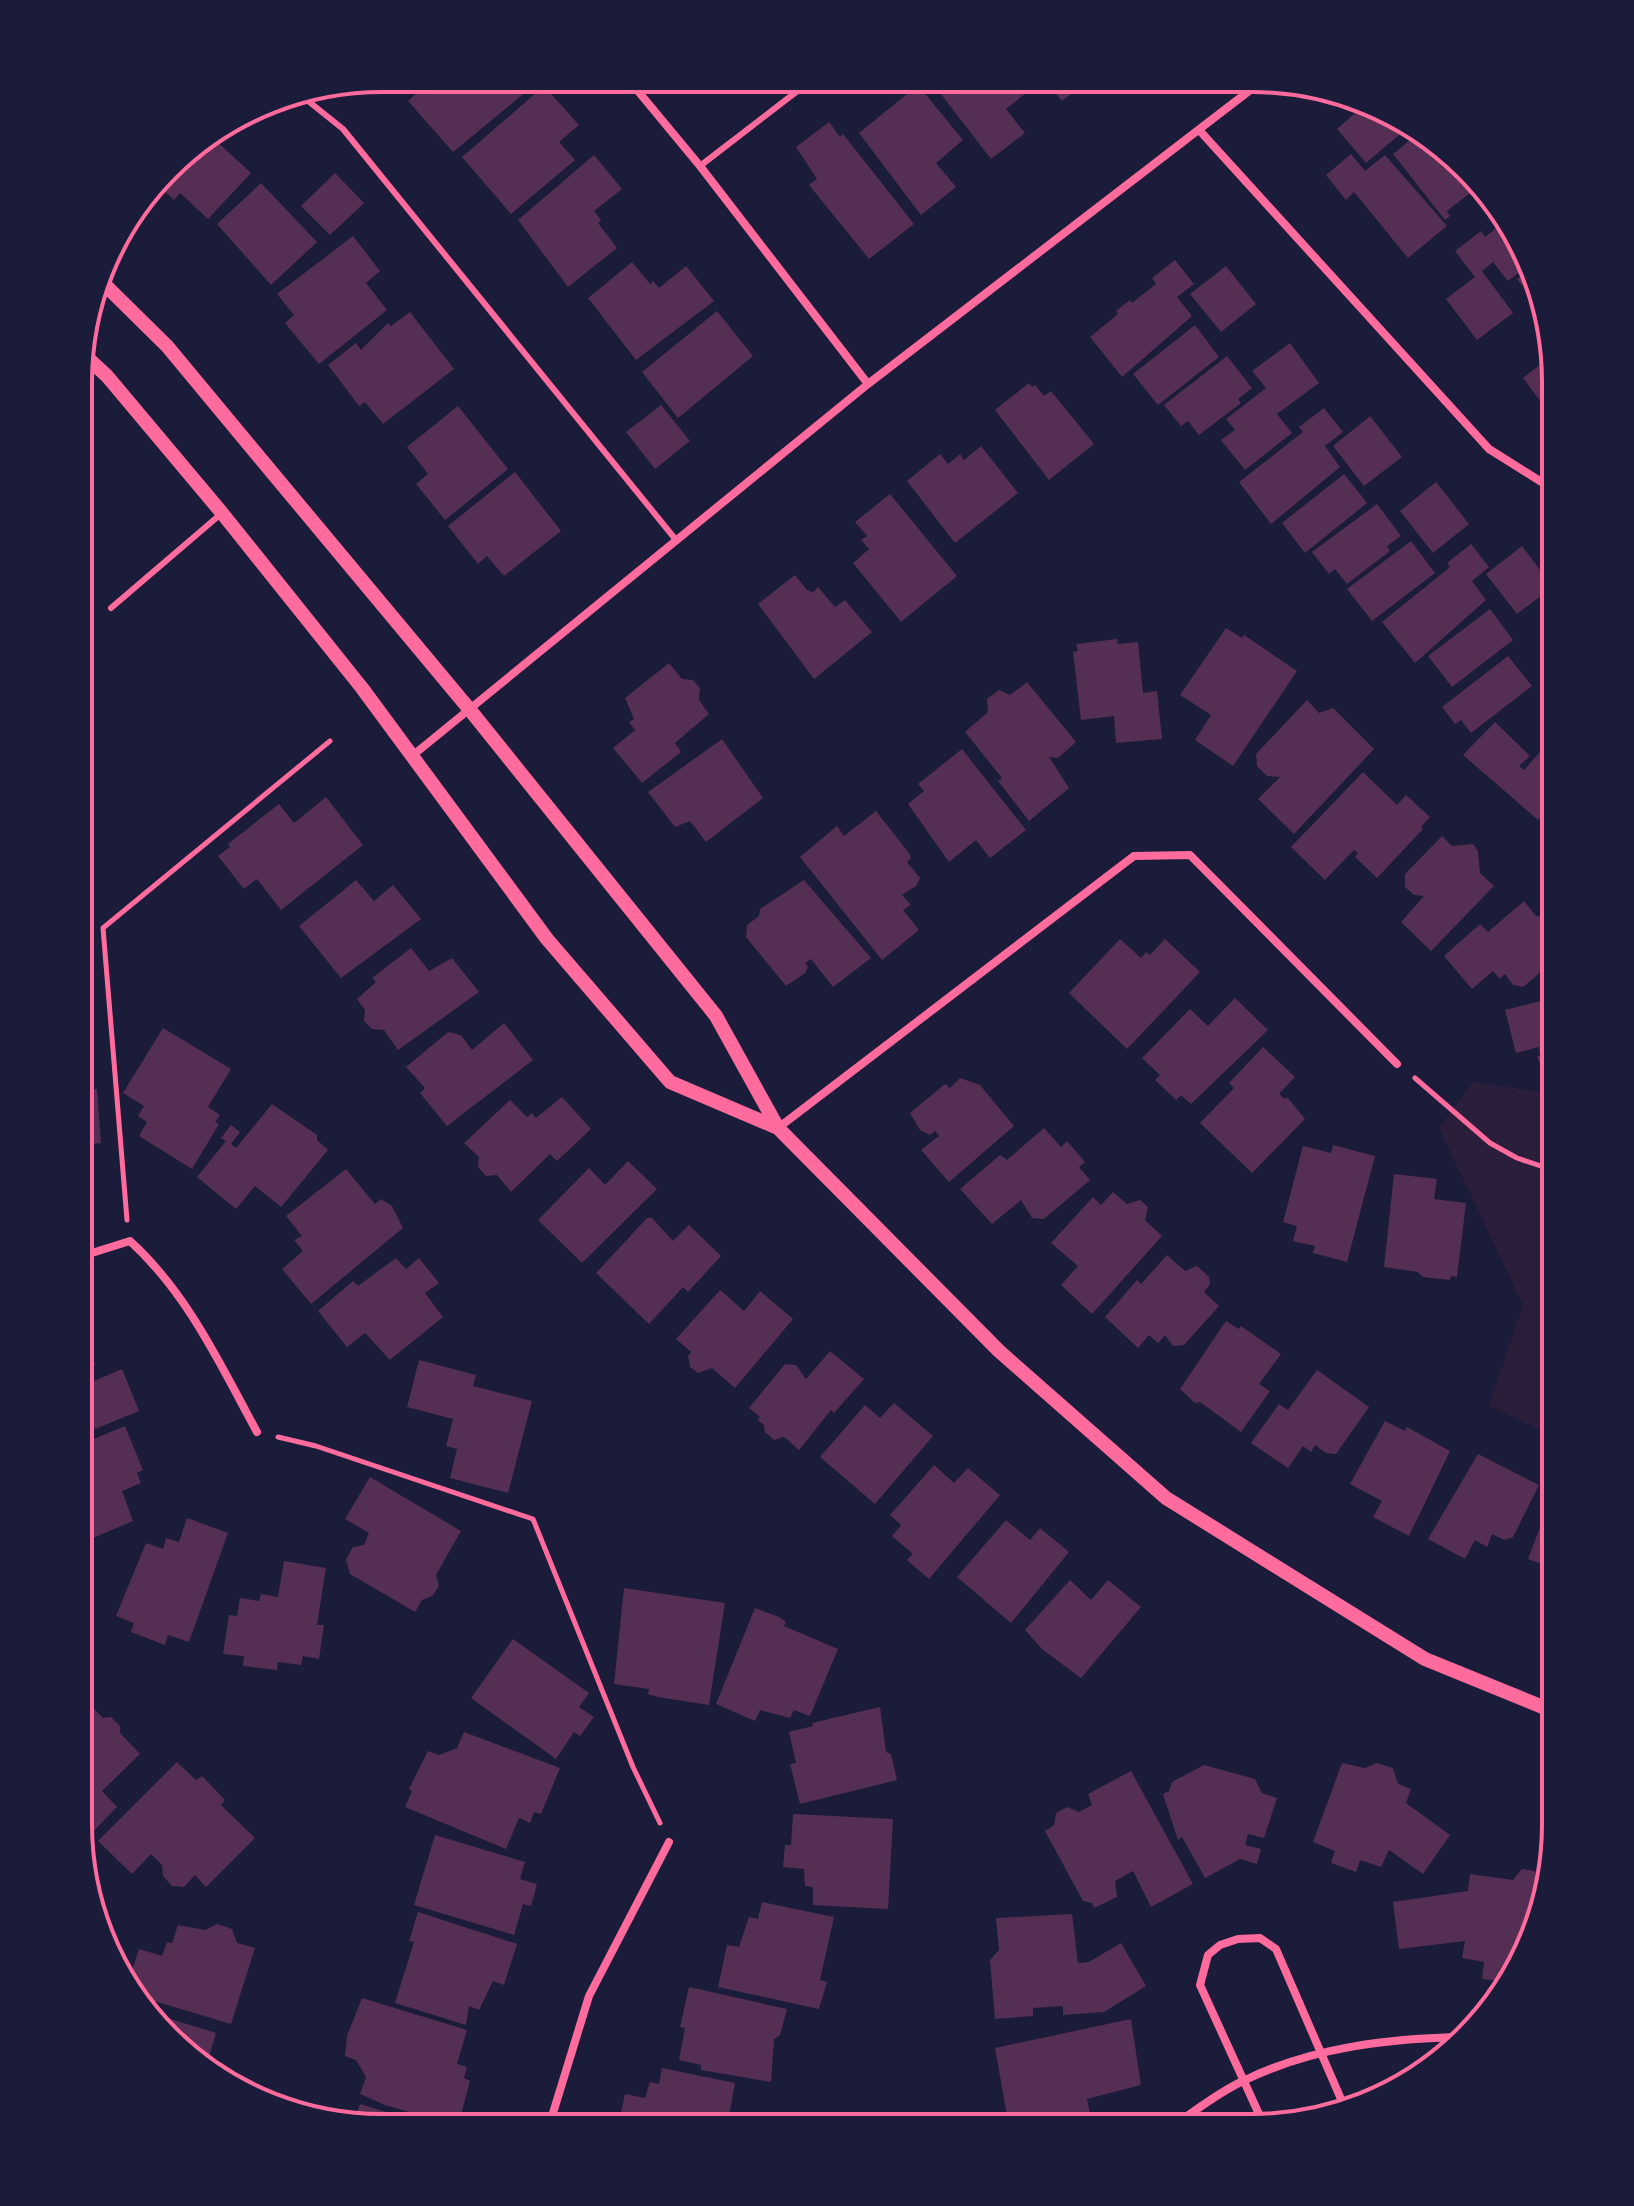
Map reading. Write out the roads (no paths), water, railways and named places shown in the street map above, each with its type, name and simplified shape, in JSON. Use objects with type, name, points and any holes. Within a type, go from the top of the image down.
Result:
[{"type":"street","points":[[639,92],[700,166],[868,384]]},
{"type":"street","points":[[412,756],[868,384],[1248,92]]},
{"type":"street","points":[[1200,131],[1489,449],[1542,482]]},
{"type":"street","points":[[108,287],[167,346],[470,710],[716,1016],[778,1128],[999,1351],[1166,1498],[1425,1659],[1542,1707]]},
{"type":"street","points":[[93,363],[222,513],[412,756],[547,939],[670,1082],[778,1128]]},
{"type":"street","points":[[778,1128],[1134,856],[1190,855],[1397,1064]]},
{"type":"street","points":[[92,1253],[130,1241],[160,1268],[187,1306],[257,1432]]},
{"type":"street","points":[[553,2114],[589,1996],[669,1842]]},
{"type":"street","points":[[1259,2114],[1200,1985],[1208,1955],[1220,1945],[1238,1939],[1260,1938],[1276,1949],[1342,2100]]},
{"type":"street","points":[[1192,2114],[1243,2081],[1323,2051],[1413,2038],[1448,2037]]},
{"type":"lane","points":[[700,166],[796,92]]},
{"type":"lane","points":[[309,102],[343,129],[676,540]]},
{"type":"lane","points":[[111,608],[222,513]]}]
